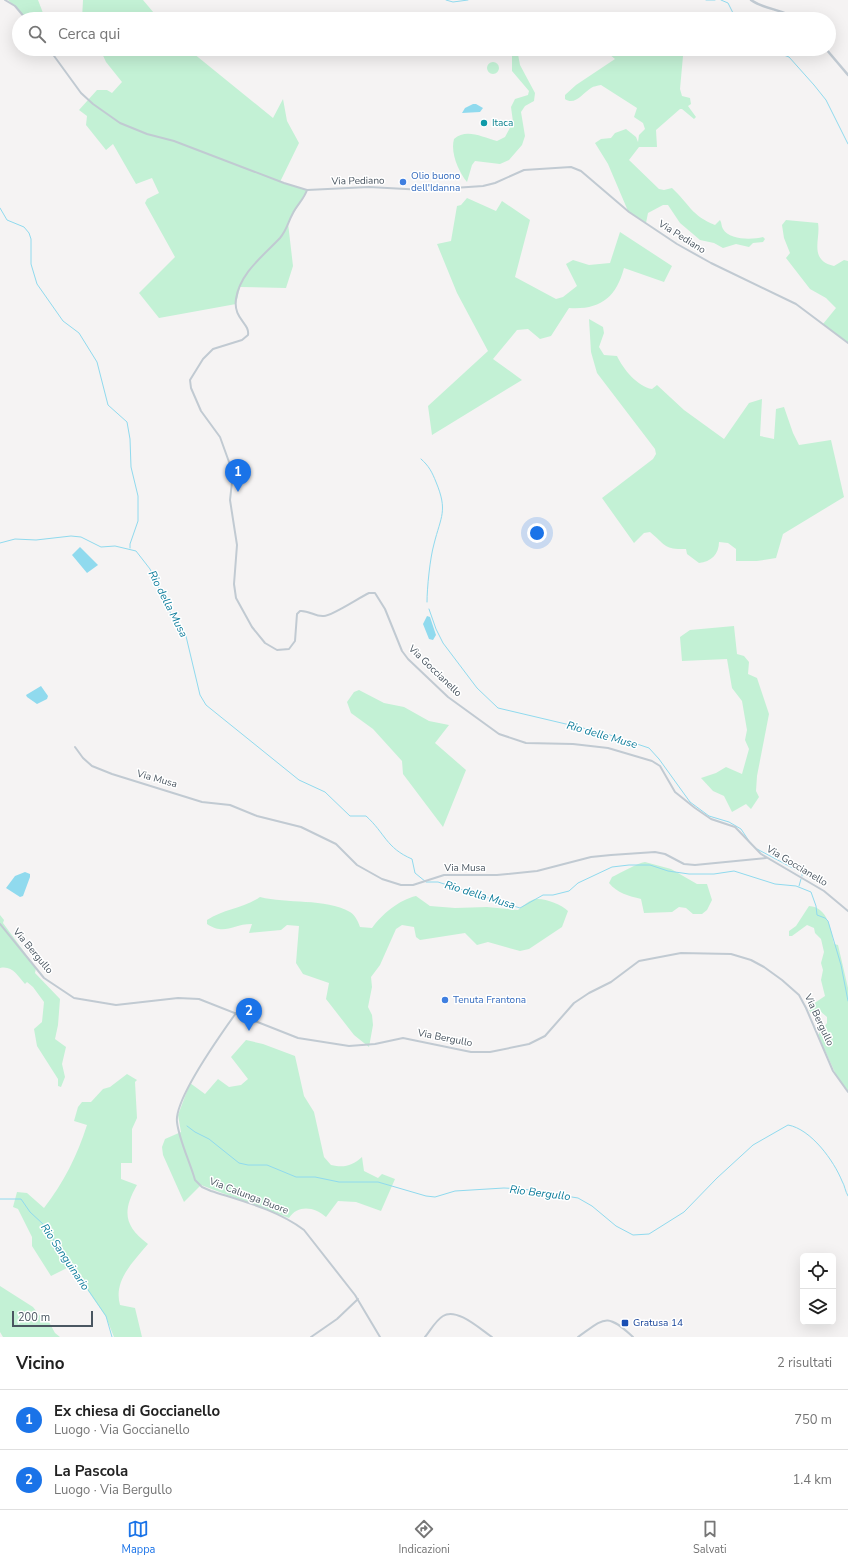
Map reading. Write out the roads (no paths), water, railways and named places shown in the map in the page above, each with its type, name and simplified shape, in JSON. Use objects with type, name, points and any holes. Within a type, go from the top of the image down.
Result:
[{"type":"street","points":[[5,0],[15,6],[20,12]]},
{"type":"street","points":[[751,0],[763,7],[780,12]]},
{"type":"street","name":"Via Pediano","points":[[54,56],[81,93],[120,122],[147,134],[174,141],[284,183],[307,190],[369,187],[424,190],[483,186],[495,183],[524,170],[571,167],[581,171],[629,212],[677,244],[711,264],[796,304],[848,343]]},
{"type":"street","points":[[832,56],[848,75]]},
{"type":"street","name":"Via Goccianello","points":[[307,190],[305,196],[292,214],[288,228],[252,266],[238,291],[236,310],[240,320],[248,328],[248,335],[242,340],[212,349],[203,359],[190,380],[191,388],[202,411],[220,436],[233,473],[230,500],[237,546],[234,592],[252,627],[271,648],[284,650],[293,646],[295,641],[297,614],[300,611],[307,611],[319,616],[327,616],[369,593],[375,593],[385,608],[402,651],[408,659],[448,697],[499,734],[526,743],[573,744],[608,748],[652,761],[660,766],[672,788],[680,796],[707,816],[735,827],[754,849],[820,888],[848,911]]},
{"type":"street","name":"Via Musa","points":[[75,747],[87,762],[102,770],[202,802],[230,805],[258,816],[301,826],[336,844],[344,850],[357,865],[382,879],[405,886],[413,885],[444,875],[497,876],[537,871],[591,858],[611,855],[656,852],[665,854],[684,864],[695,866],[767,858]]},
{"type":"street","name":"Via Bergullo","points":[[0,924],[44,978],[74,998],[116,1005],[152,1000],[191,998],[236,1012],[298,1038],[313,1041],[349,1046],[375,1044],[403,1038],[464,1051],[490,1052],[538,1041],[545,1036],[574,1003],[611,982],[639,961],[681,952],[731,954],[751,960],[764,967],[799,995],[834,1073],[848,1092]]},
{"type":"street","name":"Via Calunga Buore","points":[[236,1012],[186,1090],[177,1112],[177,1122],[195,1180],[211,1191],[293,1221],[304,1230],[315,1242],[358,1299],[380,1337]]},
{"type":"street","points":[[311,1337],[327,1327],[358,1299]]},
{"type":"street","points":[[425,1337],[443,1316],[448,1314],[456,1314],[466,1318],[492,1337]]},
{"type":"street","points":[[578,1337],[599,1322],[607,1320],[614,1321],[633,1337]]},
{"type":"water","points":[[473,104],[483,108],[480,112],[462,113],[465,108]]},
{"type":"water","points":[[80,547],[98,565],[87,573],[72,555]]},
{"type":"water","points":[[427,616],[430,617],[436,635],[433,640],[429,639],[423,624]]},
{"type":"water","points":[[41,686],[48,696],[47,699],[37,704],[26,695]]},
{"type":"water","points":[[25,872],[30,874],[30,877],[23,896],[20,897],[6,888],[15,876]]},
{"type":"waterway","points":[[446,0],[453,2],[468,0]]},
{"type":"waterway","points":[[706,0],[715,0]]},
{"type":"waterway","points":[[721,0],[728,3],[732,12]]},
{"type":"waterway","points":[[786,56],[789,57],[826,100],[848,144]]},
{"type":"waterway","points":[[0,208],[7,220],[24,227],[29,233],[31,239],[31,264],[37,284],[63,321],[79,333],[97,362],[108,405],[127,422],[130,439],[131,467],[138,496],[138,521],[130,548]]},
{"type":"waterway","name":"Rio delle Muse","points":[[421,459],[433,475],[442,500],[441,520],[431,557],[427,602]]},
{"type":"waterway","name":"Rio della Musa","points":[[0,543],[15,539],[36,540],[71,536],[81,537],[101,547],[115,546],[136,551],[150,569],[171,614],[185,632],[200,695],[206,705],[299,780],[325,792],[350,816],[366,816],[391,845],[403,855],[412,859],[415,873],[426,882],[438,882],[520,908],[543,895],[553,895],[569,891],[578,883],[612,867],[629,865],[650,865],[668,871],[689,874],[714,874],[734,871],[775,884],[796,886],[811,892],[816,906],[817,915],[828,921],[841,965],[848,1001]]},
{"type":"waterway","name":"Rio delle Muse","points":[[429,609],[443,643],[477,688],[498,708],[604,733],[649,748],[659,759],[690,802],[709,816],[729,822],[741,829],[749,841]]},
{"type":"waterway","name":"Rio delle Muse","points":[[757,849],[802,873],[802,876]]},
{"type":"waterway","name":"Rio delle Muse","points":[[799,886],[801,879]]},
{"type":"waterway","name":"Rio Bergullo","points":[[187,1126],[209,1139],[239,1163],[248,1165],[267,1165],[296,1177],[315,1177],[339,1182],[378,1182],[426,1196],[435,1197],[455,1191],[504,1188],[523,1189],[578,1198],[592,1206],[616,1226],[633,1235],[649,1234],[684,1212],[717,1178],[753,1145],[788,1125],[805,1133],[821,1147],[838,1173],[848,1196]]},
{"type":"waterway","name":"Rio Sanguinario","points":[[0,1199],[21,1199],[30,1212],[43,1224],[106,1316],[112,1337]]},
{"type":"place","name":"Itaca","points":[[484,123]]},
{"type":"place","name":"Olio buono dell'Idanna","points":[[403,182]]},
{"type":"place","name":"Ex chiesa di Goccianello","points":[[238,492]]},
{"type":"place","name":"Tenuta Frantona","points":[[445,1000]]},
{"type":"place","name":"La Pascola","points":[[249,1031]]},
{"type":"place","name":"Gratusa 14","points":[[625,1323]]}]
